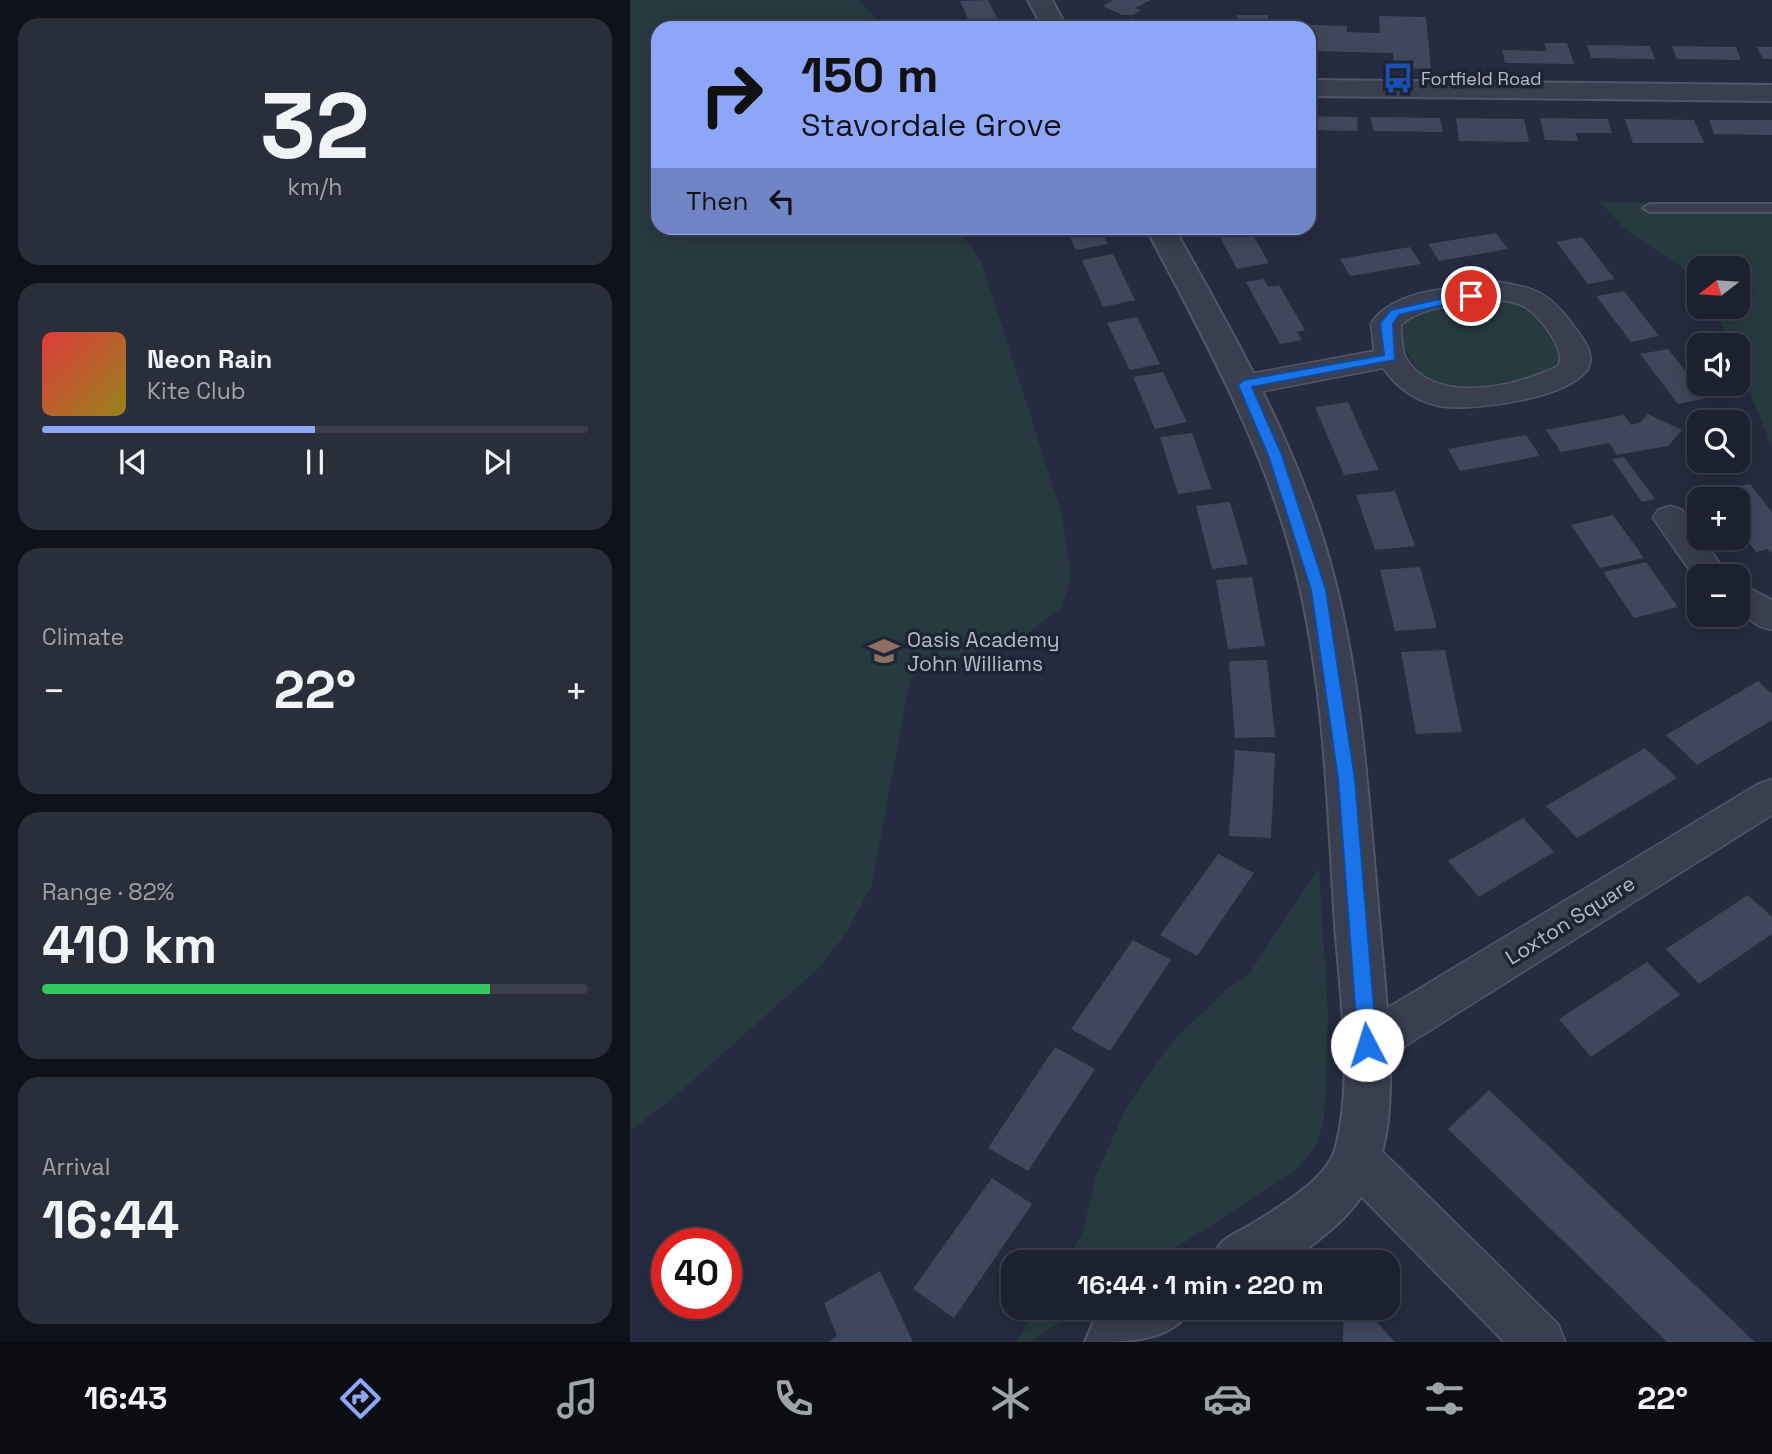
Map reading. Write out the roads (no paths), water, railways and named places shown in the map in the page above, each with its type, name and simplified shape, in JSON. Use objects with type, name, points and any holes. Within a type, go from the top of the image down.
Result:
[{"type":"street","points":[[1040,0],[1051,21]]},
{"type":"street","points":[[1316,89],[1772,93]]},
{"type":"street","points":[[1164,235],[1244,385],[1275,455],[1319,590],[1347,779],[1367,1045],[1366,1104],[1357,1159],[1334,1194],[1299,1222],[1256,1250]]},
{"type":"street","points":[[1498,291],[1521,294],[1541,304],[1575,351],[1576,364],[1571,374],[1553,382],[1462,399],[1436,396],[1411,380],[1391,357],[1386,323],[1395,313],[1416,305],[1498,291]]},
{"type":"street","points":[[1244,385],[1391,357]]},
{"type":"street","points":[[1670,518],[1703,564]]},
{"type":"street","points":[[1750,603],[1772,617]]},
{"type":"street","name":"Loxton Square","points":[[1367,1045],[1772,795]]},
{"type":"street","points":[[1357,1159],[1541,1342]]},
{"type":"street","points":[[1112,1342],[1146,1320]]},
{"type":"lane","points":[[1650,208],[1772,208]]},
{"type":"place","name":"Fortfield Road","points":[[1398,78]]},
{"type":"place","name":"Oasis Academy John Williams","points":[[884,651]]}]
